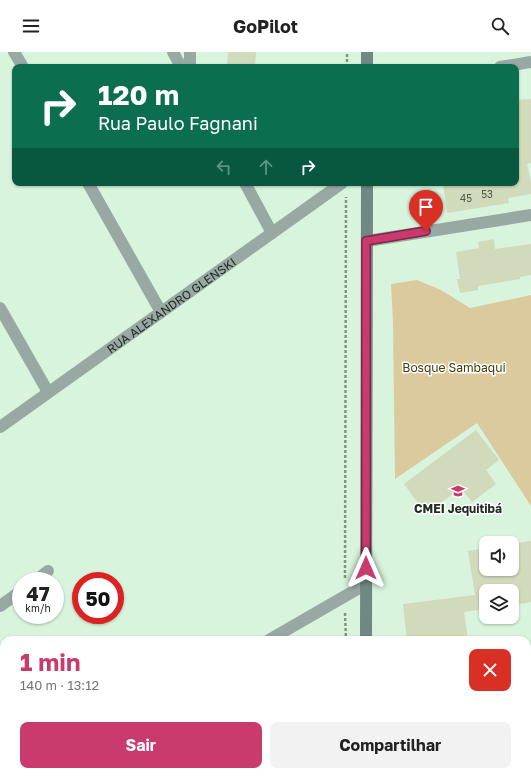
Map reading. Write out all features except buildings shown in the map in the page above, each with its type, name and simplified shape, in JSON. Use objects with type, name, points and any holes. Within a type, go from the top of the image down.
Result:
[{"type":"main road","points":[[367,52],[367,64]]},
{"type":"main road","points":[[366,636],[367,186]]},
{"type":"street","points":[[14,52],[21,64]]},
{"type":"street","points":[[173,52],[179,64]]},
{"type":"street","points":[[190,52],[190,64]]},
{"type":"street","points":[[519,64],[531,62]]},
{"type":"street","points":[[90,186],[161,312]]},
{"type":"street","points":[[247,186],[272,233]]},
{"type":"street","name":"RUA ALEXANDRO GLENSKI","points":[[0,427],[338,186]]},
{"type":"street","points":[[366,241],[531,214]]},
{"type":"street","points":[[0,308],[48,392]]},
{"type":"street","points":[[276,636],[366,584]]},
{"type":"street","points":[[0,606],[12,597]]},
{"type":"path","points":[[347,52],[347,64]]},
{"type":"path","points":[[345,582],[346,209]]},
{"type":"path","points":[[346,624],[346,636]]},
{"type":"green space","name":"Bosque Sambaqui","points":[[417,280],[441,290],[470,308],[531,295],[531,506],[477,423],[395,479],[391,284]]},
{"type":"place","name":"CMEI Jequitibá","points":[[458,491]]},
{"type":"route","points":[[366,568],[366,241],[426,231]]}]
